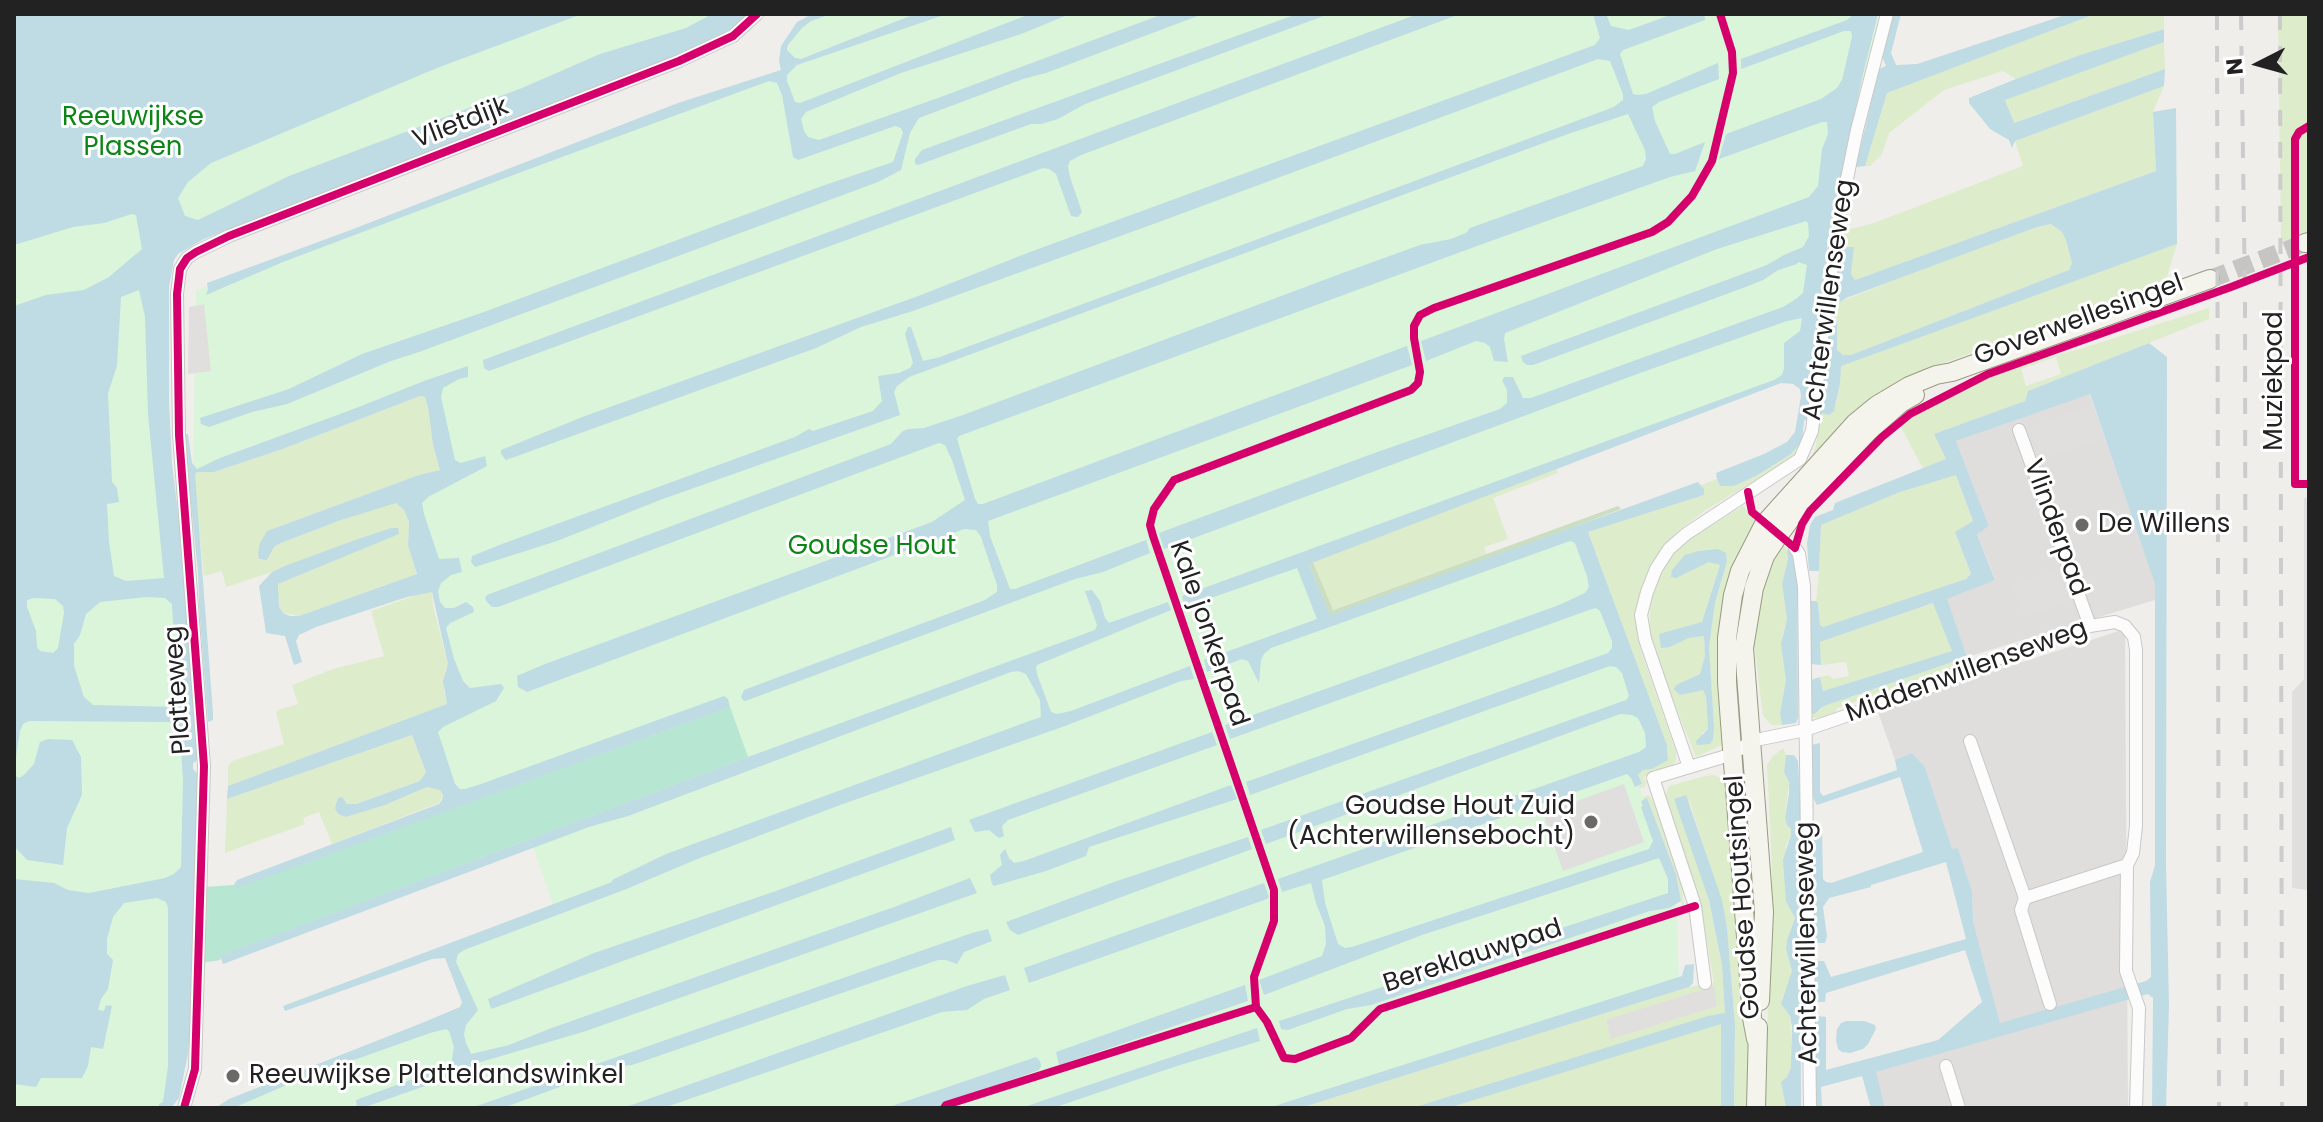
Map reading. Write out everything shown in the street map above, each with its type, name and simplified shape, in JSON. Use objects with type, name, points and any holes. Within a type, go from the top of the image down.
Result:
[{"type":"main road","name":"Goverwellesingel","points":[[1733,754],[1727,638],[1740,571],[1764,524],[1834,444],[1866,414],[1909,386],[2210,279]]},
{"type":"main road","name":"Goverwellesingel","points":[[1751,741],[1744,648],[1754,588],[1765,556],[1810,493],[1868,432],[1901,403],[1952,372]]},
{"type":"main road","name":"Goudse Houtsingel","points":[[1751,741],[1764,912],[1756,1039],[1756,1108]]},
{"type":"main road","name":"Goudse Houtsingel","points":[[1733,754],[1756,1039]]},
{"type":"street","name":"Vlietdijk","points":[[180,269],[187,258],[229,236],[692,55],[733,36],[757,14]]},
{"type":"street","name":"Achterwillenseweg","points":[[1689,767],[1645,639],[1641,615],[1647,592],[1656,569],[1669,549],[1686,534],[1800,459],[1812,431],[1825,312],[1842,203],[1887,14]]},
{"type":"street","name":"Platteweg","points":[[180,269],[177,294],[179,435],[204,766],[195,1069],[184,1108]]},
{"type":"street","name":"Vlinderpad","points":[[2019,430],[2090,626]]},
{"type":"street","name":"Achterwillenseweg","points":[[1795,548],[1799,554],[1804,586],[1810,1108]]},
{"type":"street","name":"Middenwillenseweg","points":[[1805,730],[1933,686],[1946,677],[2090,626],[2115,622],[2125,626],[2134,637],[2136,650],[2136,826],[2133,853],[2127,865],[2126,971],[2139,1008],[2136,1108]]},
{"type":"street","points":[[1705,983],[1695,906],[1653,778],[1733,754],[1751,741],[1805,730]]},
{"type":"street","points":[[1970,741],[2025,898],[2021,910],[2050,1004]]},
{"type":"street","points":[[2025,898],[2127,865]]},
{"type":"street","points":[[1946,1066],[1959,1108]]},
{"type":"shaded area","points":[[204,304],[211,371],[188,374],[189,307]]},
{"type":"shaded area","points":[[2089,393],[2150,567],[2155,583],[2155,600],[1967,657],[1946,599],[1995,579],[1977,533],[1989,526],[1956,441]]},
{"type":"shaded area","points":[[2091,406],[2102,439],[2041,460],[2030,427]]},
{"type":"shaded area","points":[[2304,498],[2309,498],[2309,890],[2292,888],[2292,692],[2304,679]]},
{"type":"shaded area","points":[[2058,569],[2069,602],[2024,618],[2012,585]]},
{"type":"shaded area","points":[[2125,629],[2128,1108],[1885,1108],[1875,1072],[2003,1035],[1973,921],[1972,891],[1958,848],[1952,850],[1925,767],[1912,753],[1895,760],[1877,709]]},
{"type":"shaded area","name":"Goudse Hout Zuid (Achterwillensebocht)","points":[[1624,784],[1644,842],[1563,871],[1543,813]]},
{"type":"shaded area","points":[[1714,986],[1717,1006],[1611,1039],[1606,1020]]},
{"type":"green space","name":"Reeuwijkse Plassen","points":[[14,14],[724,14],[165,251],[159,307],[194,865],[172,1092],[164,1108],[14,1108]]},
{"type":"green space","name":"Goudse Hout","points":[[821,14],[1879,14],[1807,369],[1302,560],[1326,623],[1585,528],[1657,741],[1634,769],[1676,900],[1679,984],[1282,1108],[217,1108],[469,1013],[447,949],[555,911],[510,780],[450,802],[432,725],[461,710],[412,495],[448,474],[427,387],[193,473],[196,290],[782,74],[792,33]]},
{"type":"green space","points":[[2095,14],[2164,14],[2164,29],[2016,79],[2003,71],[1944,90],[1889,133],[1882,154],[1870,166],[1865,166],[1887,93]]},
{"type":"green space","points":[[2278,14],[2309,14],[2309,232],[2281,242]]},
{"type":"green space","points":[[2164,42],[2165,69],[2013,123],[2005,99]]},
{"type":"green space","points":[[2164,86],[2153,112],[2156,171],[1855,280],[1851,274],[1838,247],[1843,227],[1851,229],[1874,223],[2023,166],[2015,141]]},
{"type":"green space","points":[[2051,224],[2067,240],[2072,263],[2069,270],[1851,355],[1843,355],[1837,350],[1836,338],[1827,320],[1829,306]]},
{"type":"green space","points":[[2177,244],[2165,283],[1927,369],[1811,458],[1820,413],[1829,415],[1836,405],[1840,366]]},
{"type":"green space","points":[[2209,308],[2209,319],[2028,391],[2025,401],[1934,434],[1947,459],[1923,469],[1900,425],[1966,386],[2027,363]],"holes":[[[2056,357],[2061,374],[2026,386],[2021,369]]]},
{"type":"green space","points":[[420,396],[425,397],[428,407],[440,470],[267,531],[267,560],[274,547],[281,543],[396,502],[409,522],[408,545],[417,574],[299,616],[283,613],[279,607],[278,584],[398,534],[391,528],[226,587],[222,571],[204,576],[195,491],[197,472],[214,472],[280,450]]},
{"type":"green space","points":[[1803,435],[1807,439],[1790,459],[1679,530],[1659,553],[1645,580],[1637,604],[1636,623],[1641,651],[1676,752],[1672,766],[1644,777],[1645,787],[1627,792],[1623,784],[1543,813],[1564,871],[1644,842],[1632,808],[1634,801],[1648,795],[1671,849],[1684,904],[1682,906],[1676,874],[1647,798],[1642,801],[1641,808],[1653,841],[1650,849],[1540,887],[1516,814],[1627,774],[1635,787],[1642,785],[1638,775],[1643,770],[1652,769],[1668,759],[1667,745],[1588,532],[1704,495],[1701,485],[1717,479],[1720,486],[1734,486],[1791,454]]},
{"type":"green space","points":[[1556,468],[1558,473],[1493,498],[1508,539],[1484,547],[1486,554],[1332,610],[1313,562]]},
{"type":"green space","points":[[1956,474],[1973,521],[1955,532],[1971,575],[1884,609],[1823,627],[1820,625],[1816,601],[1821,525],[1900,492]]},
{"type":"green space","points":[[1618,506],[1621,509],[1330,616],[1309,564],[1313,562],[1333,610]]},
{"type":"green space","points":[[1743,506],[1757,523],[1735,564],[1724,744],[1696,757],[1657,661],[1650,631],[1650,600],[1661,570],[1683,543]],"holes":[[[1726,553],[1727,561],[1715,603],[1709,647],[1713,739],[1701,734],[1708,729],[1703,689],[1680,695],[1676,685],[1700,674],[1705,657],[1704,636],[1689,638],[1670,647],[1687,627],[1702,622],[1720,565],[1709,562],[1676,578]]]},
{"type":"green space","points":[[1784,546],[1788,559],[1782,584],[1787,619],[1782,637],[1786,680],[1780,713],[1782,725],[1772,725],[1763,716],[1753,635],[1759,599],[1779,548]]},
{"type":"green space","points":[[432,592],[448,664],[444,692],[447,704],[228,786],[228,767],[232,761],[284,744],[276,712],[298,704],[292,685],[333,669],[384,656],[371,611]]},
{"type":"green space","points":[[1934,603],[1952,651],[1823,691],[1820,677],[1829,675],[1833,679],[1849,676],[1846,662],[1821,665],[1820,642]]},
{"type":"green space","points":[[1967,657],[1968,663],[1943,671],[1931,680],[1924,678],[1837,708],[1835,714],[1817,719],[1809,716],[1807,689],[1820,711],[1824,706]]},
{"type":"green space","points":[[730,707],[748,757],[221,956],[220,960],[202,963],[204,887],[239,887]]},
{"type":"green space","points":[[412,735],[426,772],[420,781],[355,804],[335,807],[338,814],[346,817],[427,787],[440,790],[443,796],[439,803],[332,844],[319,812],[303,818],[305,824],[225,853],[227,799]]},
{"type":"green space","points":[[1783,748],[1786,755],[1784,772],[1789,782],[1785,818],[1791,829],[1786,846],[1795,918],[1786,949],[1792,971],[1782,1006],[1790,1016],[1792,1052],[1791,1067],[1781,1082],[1786,1108],[1765,1108],[1772,866],[1767,765]]},
{"type":"green space","points":[[1714,775],[1727,785],[1748,1000],[1748,1108],[1734,1108],[1735,1025],[1727,928],[1688,797],[1722,965],[1725,1013],[1722,1024],[1721,1108],[1300,1108],[1689,987],[1714,983],[1693,878],[1663,794],[1669,786]]},
{"type":"water","name":"Reeuwijkse Plassen","points":[[14,14],[582,14],[437,68],[211,163],[188,182],[178,198],[185,216],[198,220],[289,176],[522,88],[600,54],[686,28],[712,14],[747,14],[717,38],[645,69],[204,239],[178,254],[174,260],[169,287],[169,403],[198,760],[193,763],[193,769],[199,775],[188,1054],[179,1098],[171,1108],[159,1108],[163,1102],[168,1066],[168,908],[166,902],[157,898],[124,903],[113,917],[107,939],[107,954],[113,960],[108,989],[98,1010],[104,1011],[106,1005],[112,1006],[103,1049],[91,1047],[88,1066],[82,1078],[41,1078],[36,1087],[14,1084],[14,879],[54,883],[68,890],[89,893],[174,874],[181,867],[183,781],[180,734],[176,725],[169,722],[29,721],[23,724],[20,731],[14,770],[14,306],[46,295],[84,290],[109,277],[142,249],[136,215],[132,214],[104,223],[73,227],[14,245]],"holes":[[[139,290],[145,317],[148,414],[164,578],[126,581],[114,576],[109,542],[107,504],[119,502],[117,488],[112,482],[108,393],[117,366],[121,297]],[[146,597],[165,598],[172,604],[173,623],[180,646],[181,673],[169,674],[169,683],[178,683],[177,707],[93,705],[84,697],[74,666],[74,644],[86,614],[100,602]],[[55,599],[63,606],[58,648],[53,653],[40,651],[37,647],[27,600]]]},
{"type":"water","points":[[812,14],[831,14],[811,21],[788,45],[787,50],[795,58],[801,59],[915,14],[947,14],[797,65],[787,75],[787,81],[795,102],[800,103],[1030,14],[1070,14],[1021,34],[901,73],[806,112],[801,119],[804,131],[808,137],[819,140],[1163,14],[1203,14],[919,118],[910,133],[901,170],[878,182],[391,361],[287,404],[209,427],[201,424],[200,418],[289,389],[362,354],[893,162],[903,133],[901,128],[895,126],[798,160],[793,157],[782,95],[777,83],[769,81],[283,262],[206,295],[207,283],[678,103],[781,70],[781,46],[797,22]]},
{"type":"water","points":[[1297,14],[1329,14],[1085,104],[1058,119],[1031,124],[915,164],[922,150]]},
{"type":"water","points":[[1418,14],[1460,14],[1070,161],[1070,177],[1082,212],[1078,217],[1071,216],[1056,174],[1043,168],[489,371],[484,368],[483,360]]},
{"type":"water","points":[[1593,14],[1606,14],[1611,26],[1629,30],[1673,14],[1704,14],[1705,20],[1623,50],[1620,54],[1633,94],[1637,95],[1718,63],[1719,79],[1652,107],[1670,154],[1705,142],[1695,171],[1670,177],[1488,242],[957,439],[975,499],[978,504],[983,504],[1407,346],[1412,365],[988,521],[990,536],[1010,589],[1146,540],[1150,553],[744,701],[741,697],[744,690],[985,600],[997,592],[981,537],[976,530],[964,529],[527,692],[518,687],[517,676],[545,664],[932,522],[965,500],[952,460],[945,445],[939,443],[498,607],[492,607],[487,602],[487,595],[891,444],[903,431],[924,428],[963,415],[1340,274],[1420,245],[1451,239],[1470,228],[1643,166],[1645,150],[1628,114],[1568,134],[909,377],[894,392],[900,415],[660,500],[557,541],[475,567],[471,562],[472,556],[502,544],[795,437],[809,429],[813,431],[873,411],[882,401],[878,376],[899,373],[913,363],[905,334],[908,327],[911,327],[923,361],[940,357],[1614,107],[1623,100],[1623,94],[1610,61],[1598,59],[1159,222],[861,327],[816,348],[506,460],[501,450],[585,416],[1595,45],[1600,38]]},
{"type":"water","points":[[1854,14],[1878,14],[1828,240],[1808,417],[1804,421],[1802,441],[1791,454],[1734,486],[1720,486],[1717,479],[1716,473],[1764,454],[1787,442],[1795,432],[1800,389],[1793,384],[1781,383],[1309,564],[1330,615],[1698,482],[1704,489],[1704,495],[1588,532],[1667,745],[1668,760],[1652,769],[1643,770],[1638,775],[1642,784],[1635,787],[1627,774],[1322,880],[1325,903],[1338,944],[1345,948],[1352,947],[1649,849],[1653,841],[1641,807],[1641,801],[1647,798],[1676,874],[1681,901],[1669,908],[1650,911],[1371,1005],[1347,1009],[1288,1030],[1281,1029],[1279,1021],[1668,893],[1668,879],[1659,858],[1422,935],[1264,995],[1259,980],[1322,956],[1326,944],[1325,926],[1311,883],[1282,892],[1278,879],[1639,752],[1646,747],[1645,733],[1638,718],[1620,714],[1266,844],[1261,830],[1626,700],[1629,696],[1622,673],[1610,666],[1250,795],[1246,782],[1608,653],[1612,641],[1596,608],[1230,739],[1225,725],[1559,605],[1585,593],[1589,587],[1587,576],[1575,543],[1570,541],[1271,648],[1261,660],[1259,683],[1248,661],[1242,659],[1207,672],[1204,660],[1317,619],[1297,568],[1185,607],[1182,596],[1774,380],[1782,375],[1784,369],[1784,343],[1800,331],[1802,318],[1640,373],[1164,549],[1159,533],[1500,409],[1507,403],[1507,390],[1502,380],[1505,377],[1513,377],[1523,398],[1531,398],[1783,307],[1796,299],[1803,293],[1807,265],[1798,262],[1787,264],[1763,280],[1743,288],[1533,365],[1523,362],[1521,356],[1767,265],[1803,247],[1809,236],[1806,221],[1717,249],[1505,333],[1508,362],[1494,361],[1490,347],[1476,341],[1426,361],[1421,341],[1809,197],[1818,186],[1822,149],[1828,134],[1827,122],[1719,159],[1726,134],[1821,99],[1837,88],[1842,80],[1851,31],[1741,69],[1741,59],[1847,20]]},
{"type":"water","points":[[1894,14],[1901,14],[1891,53],[1896,65],[1917,64],[2068,14],[2095,14],[1887,93],[1865,166],[1856,167],[1879,69],[1886,66],[1882,56]]},
{"type":"water","points":[[2164,29],[2164,42],[2005,100],[2014,123],[2165,69],[2164,86],[2015,141],[2012,148],[2009,140],[1990,129],[1969,103],[1969,98],[2016,79]]},
{"type":"water","points":[[2176,108],[2177,244],[1841,366],[1834,411],[1829,415],[1820,413],[1827,320],[1837,319],[1837,350],[1843,355],[1851,355],[2069,270],[2072,263],[2062,232],[2051,224],[1846,298],[1837,304],[1836,310],[1832,310],[1829,306],[1838,247],[1854,247],[1851,274],[1855,280],[2156,171],[2153,112]]},
{"type":"water","points":[[2149,343],[2167,357],[2166,865],[2169,1004],[2166,1108],[2152,1108],[2153,998],[2148,994],[1876,1072],[1885,1108],[1871,1108],[1862,1076],[1821,1087],[1822,1108],[1812,1108],[1814,1020],[1818,1016],[1826,1017],[1826,1070],[1938,1040],[1982,1002],[1965,950],[1826,993],[1825,1002],[1818,1002],[1814,997],[1813,967],[1816,961],[1824,961],[1831,977],[1966,939],[1946,862],[1829,898],[1823,907],[1825,943],[1814,940],[1814,827],[1822,827],[1823,879],[1826,882],[1831,883],[1923,852],[1900,777],[1817,805],[1813,798],[1811,745],[1820,743],[1820,792],[1823,796],[1897,770],[1895,760],[1912,753],[1925,767],[1952,849],[1958,848],[1972,891],[1973,921],[2000,1023],[2151,977],[2150,882],[2155,865],[2155,584],[2090,394],[1956,441],[1989,526],[1977,534],[1995,580],[1947,599],[1967,657],[1824,706],[1814,714],[1811,712],[1811,680],[1820,677],[1823,691],[1952,651],[1933,603],[1820,642],[1821,665],[1811,664],[1809,606],[1811,601],[1818,603],[1820,625],[1823,627],[1966,579],[1971,574],[1955,532],[1973,521],[1956,475],[1900,492],[1821,525],[1819,571],[1809,571],[1807,543],[1810,525],[1815,517],[1833,510],[1835,503],[1946,459],[1934,434],[2025,401],[2028,391]]},
{"type":"water","points":[[468,366],[468,377],[443,388],[441,397],[455,460],[461,463],[485,456],[487,466],[422,503],[439,559],[459,558],[462,572],[451,575],[441,583],[438,591],[440,602],[445,608],[454,608],[466,602],[473,607],[474,612],[446,628],[463,681],[470,688],[501,684],[504,688],[496,701],[438,732],[455,784],[465,789],[481,784],[724,696],[730,707],[238,888],[234,885],[237,880],[439,804],[442,800],[440,790],[427,787],[346,817],[338,814],[335,808],[338,798],[342,797],[347,804],[356,804],[420,781],[426,772],[412,735],[227,799],[228,786],[447,704],[443,681],[448,664],[432,592],[407,597],[299,635],[296,641],[302,662],[294,665],[285,636],[266,633],[259,586],[272,572],[285,566],[398,528],[399,534],[278,584],[279,607],[290,616],[299,616],[417,574],[408,545],[409,522],[404,510],[396,503],[281,543],[274,547],[267,560],[259,559],[258,553],[267,531],[440,470],[428,407],[425,397],[420,396],[280,450],[214,472],[197,472],[213,713],[213,720],[208,722],[198,573],[184,434],[188,434],[192,463],[197,469]]},
{"type":"water","points":[[1718,549],[1726,553],[1727,561],[1715,603],[1709,647],[1713,739],[1710,744],[1697,745],[1696,741],[1708,729],[1706,696],[1703,690],[1680,695],[1674,689],[1676,685],[1700,674],[1705,656],[1704,636],[1661,648],[1659,634],[1702,622],[1720,565],[1709,562],[1676,578],[1671,577],[1672,570],[1685,555]]},
{"type":"water","points":[[1787,549],[1792,555],[1797,576],[1798,718],[1796,723],[1782,725],[1780,713],[1786,680],[1781,644],[1787,619],[1782,584],[1788,559]]},
{"type":"water","points":[[1092,590],[1109,623],[1168,602],[1171,610],[1037,665],[1037,674],[1051,712],[1071,711],[1190,666],[1194,679],[1181,681],[1065,726],[840,805],[464,950],[458,954],[456,962],[478,1010],[466,1025],[466,1043],[471,1054],[509,1045],[970,878],[977,893],[586,1031],[474,1064],[468,1071],[365,1107],[357,1107],[356,1100],[451,1065],[454,1047],[449,1031],[430,1033],[303,1078],[233,1108],[215,1108],[229,1099],[460,1007],[462,1002],[445,958],[432,959],[285,1011],[283,1006],[612,882],[666,854],[1041,717],[1040,700],[1026,674],[1011,672],[223,964],[220,956],[1095,630],[1097,625],[1085,591]]},
{"type":"water","points":[[1212,732],[1217,745],[1008,820],[1002,826],[1004,836],[999,838],[989,830],[975,832],[969,820]]},
{"type":"water","points":[[48,739],[72,740],[81,757],[82,795],[67,828],[63,865],[27,860],[14,846],[14,775],[19,778],[24,775],[34,764],[40,742]]},
{"type":"water","points":[[1786,755],[1794,755],[1798,761],[1800,799],[1801,1108],[1786,1108],[1781,1082],[1791,1067],[1792,1027],[1790,1016],[1781,1004],[1792,971],[1786,949],[1795,918],[1786,901],[1783,860],[1791,835],[1785,818],[1789,794],[1789,782],[1784,772]]},
{"type":"water","points":[[1231,785],[1237,799],[1089,847],[1086,856],[1046,871],[994,886],[992,884],[990,875],[1002,865],[1000,855],[1005,849],[1014,863],[1024,861]]},
{"type":"water","points":[[1686,795],[1722,900],[1727,928],[1735,1025],[1734,1108],[1712,1108],[1721,1105],[1721,1024],[1448,1108],[1412,1108],[1725,1013],[1722,965],[1709,900],[1674,799]]},
{"type":"water","points":[[951,827],[955,840],[491,1009],[488,999],[594,953]]},
{"type":"water","points":[[1248,837],[1252,849],[1018,935],[1010,930],[1006,922],[1117,881]]},
{"type":"water","points":[[1264,883],[1267,899],[1029,983],[1024,968]]},
{"type":"water","points":[[988,929],[992,941],[964,952],[957,964],[938,960],[632,1065],[613,1067],[503,1108],[471,1108],[972,933]]},
{"type":"water","points":[[1694,964],[1693,983],[1689,987],[1300,1108],[1268,1108],[1682,976],[1685,965]]},
{"type":"water","points":[[1005,975],[1010,990],[984,999],[967,1010],[942,1012],[663,1108],[623,1108],[967,986]]},
{"type":"water","points":[[1245,985],[1248,1001],[1059,1065],[1056,1052]]},
{"type":"water","points":[[1846,1021],[1864,1021],[1875,1025],[1876,1029],[1863,1049],[1850,1053],[1838,1049],[1837,1029]]},
{"type":"water","points":[[1257,1028],[1260,1041],[1053,1108],[1021,1108]]},
{"type":"water","points":[[1036,1057],[1040,1061],[1039,1070],[939,1108],[886,1108]]},
{"type":"waterway","points":[[1778,268],[1796,262]]},
{"type":"tunnel","points":[[2210,279],[2305,243]]},
{"type":"railway","points":[[2217,14],[2219,1108]]},
{"type":"railway","points":[[2241,14],[2245,298],[2246,1108]]},
{"type":"railway","points":[[2280,14],[2282,1108]]},
{"type":"cycle path","points":[[184,1108],[195,1069],[204,766],[179,435],[177,294],[180,269],[187,258],[229,236],[679,61],[733,36],[757,14]]},
{"type":"cycle path","name":"Kale jonkerpad","points":[[1256,1007],[1254,977],[1274,921],[1274,890],[1153,536],[1150,525],[1154,509],[1174,480],[1411,390],[1418,383],[1420,372],[1414,338],[1414,326],[1420,315],[1652,232],[1668,222],[1692,196],[1712,161],[1733,73],[1732,52],[1720,14]]},
{"type":"cycle path","name":"Muziekpad","points":[[2309,126],[2299,132],[2295,139],[2295,484],[2309,484]]},
{"type":"cycle path","points":[[1748,492],[1752,512],[1795,548],[1802,524],[1810,511],[1882,437],[1910,414],[1988,374],[2309,257]]},
{"type":"cycle path","name":"Bereklauwpad","points":[[1256,1007],[1267,1022],[1284,1058],[1295,1059],[1351,1038],[1380,1009],[1695,906]]},
{"type":"cycle path","points":[[944,1108],[1256,1007]]},
{"type":"place","name":"De Willens","points":[[2082,525]]},
{"type":"place","name":"Goudse Hout Zuid (Achterwillensebocht)","points":[[1591,822]]},
{"type":"place","name":"Reeuwijkse Plattelandswinkel","points":[[233,1076]]}]
